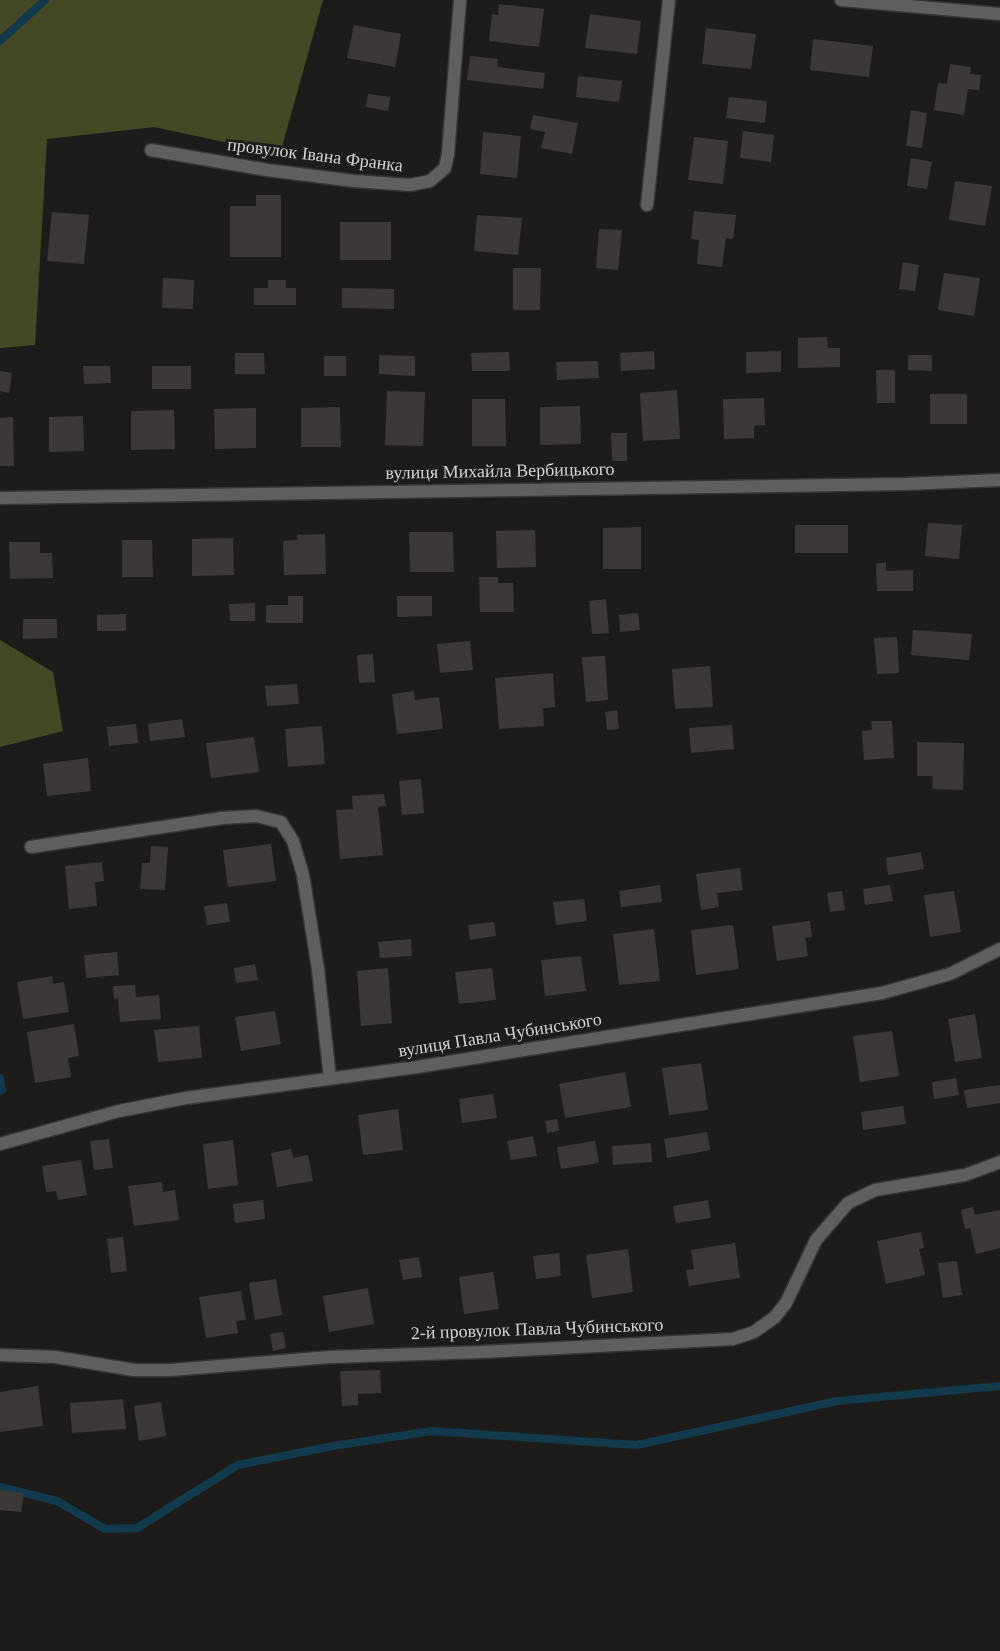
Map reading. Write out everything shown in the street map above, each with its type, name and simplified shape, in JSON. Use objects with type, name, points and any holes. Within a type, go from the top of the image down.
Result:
[{"type":"street","name":"провулок Івана Франка","points":[[151,150],[267,170],[354,181],[410,185],[430,181],[445,168],[448,154],[460,0]]},
{"type":"street","points":[[647,206],[669,0]]},
{"type":"street","points":[[841,0],[1000,14]]},
{"type":"street","name":"вулиця Михайла Вербицького","points":[[0,498],[881,484],[1000,480]]},
{"type":"street","points":[[31,847],[231,817],[256,816],[281,822],[293,841],[303,875],[318,969],[330,1078]]},
{"type":"street","name":"вулиця Павла Чубинського","points":[[0,1144],[119,1111],[174,1100],[498,1055],[882,993],[950,974],[1000,949]]},
{"type":"street","name":"2-й провулок Павла Чубинського","points":[[0,1354],[55,1357],[134,1370],[171,1370],[330,1357],[482,1353],[733,1339],[760,1329],[775,1317],[786,1303],[816,1240],[848,1203],[875,1190],[965,1175],[1000,1162]]},
{"type":"green space","points":[[0,0],[323,0],[280,154],[154,127],[47,139],[35,345],[0,348]]},
{"type":"green space","points":[[0,640],[53,672],[63,731],[0,747]]},
{"type":"building","points":[[499,4],[544,9],[539,47],[489,41],[492,14],[498,15]]},
{"type":"building","points":[[590,14],[641,21],[637,54],[585,48]]},
{"type":"building","points":[[354,25],[401,34],[395,67],[347,58]]},
{"type":"building","points":[[706,28],[756,34],[751,69],[702,64]]},
{"type":"building","points":[[813,39],[873,46],[869,77],[810,70]]},
{"type":"building","points":[[470,56],[498,59],[497,67],[545,73],[543,89],[467,80]]},
{"type":"building","points":[[950,64],[971,67],[970,74],[981,75],[979,90],[968,89],[964,115],[934,110],[938,83],[947,84]]},
{"type":"building","points":[[578,76],[622,81],[619,102],[576,97]]},
{"type":"building","points":[[368,94],[390,97],[388,111],[366,107]]},
{"type":"building","points":[[729,97],[767,101],[765,123],[726,118]]},
{"type":"building","points":[[911,110],[927,113],[922,148],[906,146]]},
{"type":"building","points":[[533,115],[578,123],[572,154],[541,148],[545,132],[530,129]]},
{"type":"building","points":[[743,131],[774,135],[771,162],[740,158]]},
{"type":"building","points":[[483,132],[521,136],[517,178],[480,174]]},
{"type":"building","points":[[694,137],[728,141],[723,184],[688,180]]},
{"type":"building","points":[[911,158],[932,162],[927,189],[907,186]]},
{"type":"building","points":[[955,181],[992,186],[985,226],[949,220]]},
{"type":"building","points":[[256,195],[281,195],[281,257],[230,257],[230,206],[256,206]]},
{"type":"building","points":[[694,211],[736,215],[733,239],[726,238],[722,267],[697,264],[699,240],[691,239]]},
{"type":"building","points":[[52,212],[89,215],[84,264],[47,261]]},
{"type":"building","points":[[477,215],[522,218],[518,255],[474,251]]},
{"type":"building","points":[[340,222],[391,222],[391,260],[340,260]]},
{"type":"building","points":[[599,229],[622,230],[618,270],[596,268]]},
{"type":"building","points":[[903,262],[919,265],[915,291],[899,289]]},
{"type":"building","points":[[513,268],[541,268],[540,310],[513,310]]},
{"type":"building","points":[[944,273],[980,278],[974,316],[938,310]]},
{"type":"building","points":[[163,278],[194,280],[193,309],[162,308]]},
{"type":"building","points":[[268,280],[286,280],[286,288],[296,288],[296,305],[254,305],[254,288],[268,288]]},
{"type":"building","points":[[342,288],[394,289],[394,309],[342,308]]},
{"type":"building","points":[[827,337],[828,348],[840,348],[840,367],[798,368],[798,338]]},
{"type":"building","points":[[654,351],[655,369],[621,371],[620,353]]},
{"type":"building","points":[[781,351],[781,372],[746,373],[746,352]]},
{"type":"building","points":[[509,352],[510,371],[472,371],[471,353]]},
{"type":"building","points":[[235,353],[264,353],[265,374],[235,374]]},
{"type":"building","points":[[379,355],[415,356],[415,376],[379,374]]},
{"type":"building","points":[[908,355],[932,355],[932,371],[908,370]]},
{"type":"building","points":[[324,356],[346,356],[346,376],[324,376]]},
{"type":"building","points":[[598,361],[599,378],[557,380],[556,362]]},
{"type":"building","points":[[83,366],[110,366],[111,383],[84,384]]},
{"type":"building","points":[[152,366],[191,366],[191,389],[152,389]]},
{"type":"building","points":[[876,370],[895,370],[895,403],[877,403]]},
{"type":"building","points":[[0,371],[12,373],[9,393],[0,391]]},
{"type":"building","points":[[677,390],[680,439],[643,441],[640,393]]},
{"type":"building","points":[[387,391],[425,392],[423,446],[385,445]]},
{"type":"building","points":[[930,394],[967,394],[967,424],[930,424]]},
{"type":"building","points":[[764,398],[765,425],[754,426],[754,438],[724,439],[723,399]]},
{"type":"building","points":[[472,399],[505,399],[506,446],[472,446]]},
{"type":"building","points":[[580,406],[581,444],[540,445],[540,407]]},
{"type":"building","points":[[340,407],[341,447],[301,447],[301,408]]},
{"type":"building","points":[[256,408],[256,448],[215,449],[214,409]]},
{"type":"building","points":[[174,410],[175,449],[131,450],[131,411]]},
{"type":"building","points":[[83,416],[84,451],[49,452],[49,417]]},
{"type":"building","points":[[13,417],[14,466],[0,466],[0,418]]},
{"type":"building","points":[[611,433],[627,433],[627,461],[612,461]]},
{"type":"building","points":[[928,523],[962,525],[959,559],[925,556]]},
{"type":"building","points":[[795,525],[848,525],[848,553],[795,553]]},
{"type":"building","points":[[641,527],[641,569],[603,569],[603,528]]},
{"type":"building","points":[[535,530],[536,567],[497,568],[496,531]]},
{"type":"building","points":[[409,532],[453,532],[454,572],[410,572]]},
{"type":"building","points":[[325,534],[326,574],[284,575],[283,541],[297,540],[297,535]]},
{"type":"building","points":[[233,538],[234,575],[192,576],[192,539]]},
{"type":"building","points":[[122,540],[152,540],[153,577],[122,577]]},
{"type":"building","points":[[9,542],[40,542],[40,553],[52,553],[53,578],[10,579]]},
{"type":"building","points":[[876,563],[886,563],[886,571],[913,570],[913,591],[877,591]]},
{"type":"building","points":[[479,577],[498,577],[498,583],[513,583],[514,612],[480,612]]},
{"type":"building","points":[[288,596],[303,596],[303,623],[266,623],[266,605],[288,605]]},
{"type":"building","points":[[397,596],[432,596],[432,616],[397,617]]},
{"type":"building","points":[[606,599],[609,633],[592,634],[589,601]]},
{"type":"building","points":[[255,603],[255,621],[230,621],[229,604]]},
{"type":"building","points":[[638,613],[640,630],[620,632],[619,615]]},
{"type":"building","points":[[126,614],[126,631],[97,631],[97,615]]},
{"type":"building","points":[[23,619],[57,619],[57,638],[23,639]]},
{"type":"building","points":[[913,630],[972,634],[969,660],[911,655]]},
{"type":"building","points":[[897,637],[899,673],[877,674],[874,638]]},
{"type":"building","points":[[470,641],[473,670],[440,673],[437,644]]},
{"type":"building","points":[[373,654],[375,682],[359,683],[357,655]]},
{"type":"building","points":[[605,656],[608,700],[586,702],[582,657]]},
{"type":"building","points":[[710,666],[713,707],[675,709],[672,669]]},
{"type":"building","points":[[553,673],[555,707],[543,708],[544,726],[499,729],[495,678]]},
{"type":"building","points":[[297,684],[299,704],[267,706],[265,686]]},
{"type":"building","points":[[414,691],[415,700],[439,697],[443,729],[397,734],[392,694]]},
{"type":"building","points":[[617,710],[619,729],[607,730],[605,712]]},
{"type":"building","points":[[182,719],[185,737],[150,741],[148,724]]},
{"type":"building","points":[[871,721],[892,721],[894,758],[864,760],[862,731],[872,730]]},
{"type":"building","points":[[136,724],[138,743],[109,746],[107,727]]},
{"type":"building","points":[[732,725],[734,749],[691,753],[689,728]]},
{"type":"building","points":[[322,726],[325,764],[288,767],[285,729]]},
{"type":"building","points":[[254,737],[259,772],[211,778],[206,743]]},
{"type":"building","points":[[917,742],[964,743],[963,790],[932,789],[933,776],[917,776]]},
{"type":"building","points":[[88,758],[91,791],[47,796],[43,764]]},
{"type":"building","points":[[421,779],[424,813],[402,815],[399,781]]},
{"type":"building","points":[[384,794],[386,806],[378,807],[383,855],[340,859],[336,810],[353,809],[352,796]]},
{"type":"building","points":[[271,844],[276,881],[228,887],[223,850]]},
{"type":"building","points":[[151,846],[168,847],[165,890],[140,889],[142,863],[150,863]]},
{"type":"building","points":[[921,852],[924,869],[888,875],[886,858]]},
{"type":"building","points":[[102,862],[104,881],[95,882],[97,906],[69,909],[65,866]]},
{"type":"building","points":[[740,868],[743,890],[717,893],[719,907],[701,910],[696,874]]},
{"type":"building","points":[[660,885],[662,902],[621,907],[619,891]]},
{"type":"building","points":[[890,885],[893,901],[865,905],[863,889]]},
{"type":"building","points":[[842,891],[845,910],[830,912],[827,893]]},
{"type":"building","points":[[954,891],[961,932],[930,937],[924,895]]},
{"type":"building","points":[[584,899],[587,921],[556,925],[553,902]]},
{"type":"building","points":[[227,903],[230,922],[207,925],[204,906]]},
{"type":"building","points":[[810,921],[812,937],[805,938],[808,956],[777,961],[772,926]]},
{"type":"building","points":[[494,922],[496,936],[470,940],[468,925]]},
{"type":"building","points":[[733,925],[739,969],[696,975],[691,930]]},
{"type":"building","points":[[654,929],[660,981],[619,985],[613,934]]},
{"type":"building","points":[[411,939],[412,956],[380,958],[378,942]]},
{"type":"building","points":[[117,952],[119,975],[86,978],[84,955]]},
{"type":"building","points":[[581,956],[586,991],[545,996],[541,960]]},
{"type":"building","points":[[255,964],[258,980],[236,983],[234,968]]},
{"type":"building","points":[[388,968],[392,1023],[361,1026],[357,971]]},
{"type":"building","points":[[492,968],[496,1000],[459,1004],[455,972]]},
{"type":"building","points":[[52,976],[53,984],[64,982],[69,1012],[23,1019],[17,982]]},
{"type":"building","points":[[135,985],[136,997],[159,995],[161,1019],[120,1022],[118,998],[114,999],[113,986]]},
{"type":"building","points":[[275,1011],[281,1044],[241,1051],[235,1017]]},
{"type":"building","points":[[975,1014],[982,1058],[955,1062],[948,1019]]},
{"type":"building","points":[[74,1024],[79,1056],[68,1058],[71,1077],[35,1083],[27,1032]]},
{"type":"building","points":[[199,1026],[202,1058],[158,1062],[154,1030]]},
{"type":"building","points":[[892,1031],[899,1076],[860,1082],[853,1036]]},
{"type":"building","points":[[701,1063],[708,1110],[669,1115],[662,1068]]},
{"type":"building","points":[[625,1072],[631,1107],[565,1118],[559,1084]]},
{"type":"building","points":[[956,1078],[959,1095],[934,1099],[932,1082]]},
{"type":"building","points":[[1000,1085],[1000,1103],[967,1108],[964,1090]]},
{"type":"building","points":[[493,1094],[497,1118],[462,1123],[459,1099]]},
{"type":"building","points":[[903,1106],[906,1124],[863,1130],[861,1112]]},
{"type":"building","points":[[398,1109],[403,1150],[363,1155],[358,1115]]},
{"type":"building","points":[[557,1119],[559,1131],[547,1133],[545,1121]]},
{"type":"building","points":[[707,1132],[710,1150],[667,1158],[664,1139]]},
{"type":"building","points":[[533,1136],[537,1156],[511,1160],[507,1141]]},
{"type":"building","points":[[109,1139],[113,1168],[94,1170],[90,1141]]},
{"type":"building","points":[[233,1140],[238,1185],[208,1189],[203,1144]]},
{"type":"building","points":[[595,1141],[599,1163],[561,1169],[557,1147]]},
{"type":"building","points":[[651,1143],[652,1162],[613,1165],[612,1146]]},
{"type":"building","points":[[291,1149],[293,1158],[308,1155],[313,1181],[277,1187],[271,1153]]},
{"type":"building","points":[[81,1160],[87,1195],[58,1200],[56,1191],[46,1192],[42,1166]]},
{"type":"building","points":[[162,1182],[163,1192],[175,1190],[179,1220],[134,1226],[128,1186]]},
{"type":"building","points":[[263,1200],[265,1219],[235,1223],[233,1204]]},
{"type":"building","points":[[708,1200],[711,1218],[676,1223],[673,1206]]},
{"type":"building","points":[[973,1207],[975,1215],[1000,1210],[1000,1248],[976,1254],[970,1228],[965,1229],[961,1210]]},
{"type":"building","points":[[921,1232],[924,1248],[919,1249],[925,1275],[886,1284],[877,1241]]},
{"type":"building","points":[[123,1237],[127,1271],[111,1273],[107,1239]]},
{"type":"building","points":[[735,1243],[740,1278],[689,1286],[686,1270],[694,1269],[691,1250]]},
{"type":"building","points":[[628,1249],[633,1292],[592,1298],[586,1255]]},
{"type":"building","points":[[559,1253],[561,1276],[536,1279],[533,1256]]},
{"type":"building","points":[[419,1257],[422,1277],[403,1280],[399,1260]]},
{"type":"building","points":[[957,1261],[962,1295],[943,1298],[938,1263]]},
{"type":"building","points":[[493,1272],[499,1309],[464,1314],[459,1277]]},
{"type":"building","points":[[276,1279],[282,1315],[255,1320],[249,1283]]},
{"type":"building","points":[[368,1288],[374,1324],[329,1332],[323,1296]]},
{"type":"building","points":[[241,1291],[246,1320],[236,1321],[238,1333],[206,1338],[199,1297]]},
{"type":"building","points":[[283,1332],[286,1348],[273,1351],[270,1334]]},
{"type":"building","points":[[380,1370],[381,1393],[358,1394],[358,1405],[342,1406],[340,1371]]},
{"type":"building","points":[[38,1386],[43,1426],[0,1432],[0,1392]]},
{"type":"building","points":[[123,1399],[126,1429],[72,1433],[70,1403]]},
{"type":"building","points":[[161,1402],[166,1436],[139,1441],[134,1406]]},
{"type":"building","points":[[0,1490],[24,1493],[21,1512],[0,1510]]},
{"type":"waterway","points":[[0,41],[45,0]]},
{"type":"waterway","points":[[0,1078],[2,1090],[0,1091]]},
{"type":"waterway","points":[[0,1487],[57,1501],[105,1529],[137,1528],[238,1465],[333,1446],[432,1431],[637,1445],[837,1401],[1000,1386]]}]
